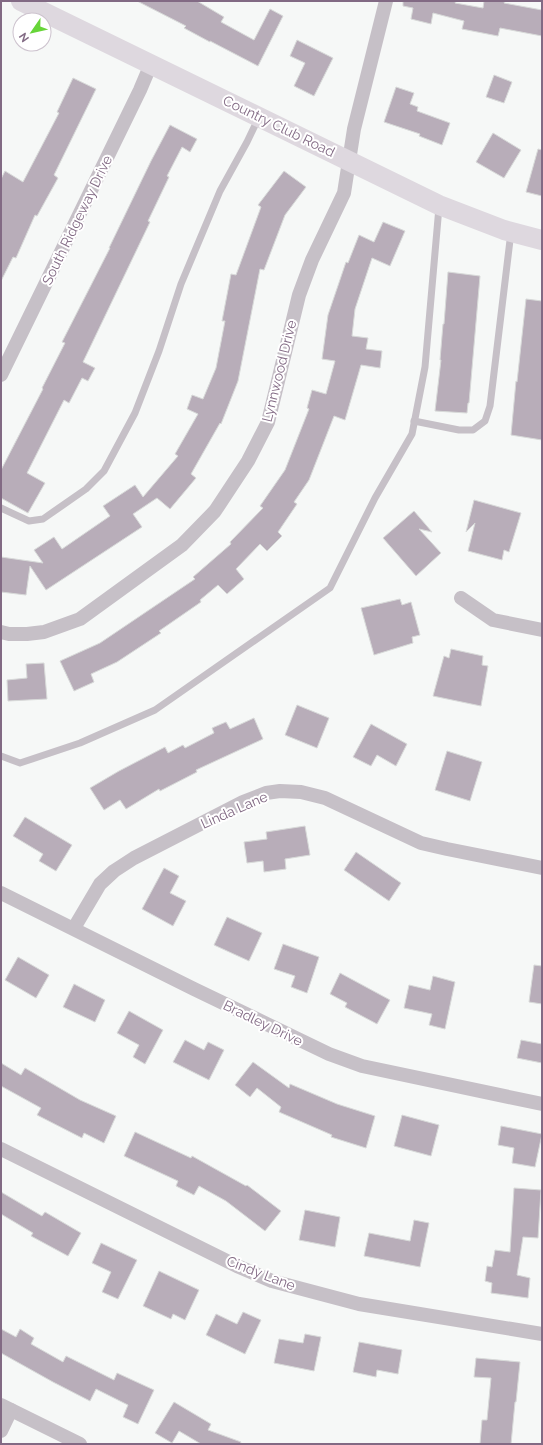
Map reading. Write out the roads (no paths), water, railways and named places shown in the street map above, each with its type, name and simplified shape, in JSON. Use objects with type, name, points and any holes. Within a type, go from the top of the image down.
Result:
[{"type":"main road","name":"Country Club Road","points":[[21,1],[439,205],[511,232],[542,240]]},
{"type":"street","name":"Lynnwood Drive","points":[[1,632],[9,634],[27,634],[44,632],[80,618],[182,545],[215,511],[248,461],[268,422],[299,295],[312,260],[344,193],[354,129],[386,1]]},
{"type":"street","name":"South Ridgeway Drive","points":[[1,375],[137,96],[151,64]]},
{"type":"street","points":[[461,598],[492,620],[542,630]]},
{"type":"street","name":"Linda Lane","points":[[74,928],[100,884],[114,871],[134,858],[243,802],[266,793],[280,791],[301,792],[325,798],[422,843],[542,868]]},
{"type":"street","name":"Bradley Drive","points":[[1,892],[194,989],[329,1054],[362,1066],[542,1104]]},
{"type":"street","name":"Cindy Lane","points":[[1,1149],[237,1266],[272,1281],[359,1304],[542,1334]]},
{"type":"street","points":[[1,1431],[6,1407],[80,1444]]},
{"type":"lane","points":[[1,508],[28,521],[43,519],[86,489],[104,471],[135,413],[159,351],[181,284],[220,191],[259,117]]},
{"type":"lane","points":[[1,756],[20,763],[80,743],[155,710],[330,588],[375,498],[412,434],[425,367],[439,205]]},
{"type":"lane","points":[[414,421],[459,430],[473,430],[485,421],[490,406],[511,232]]}]
